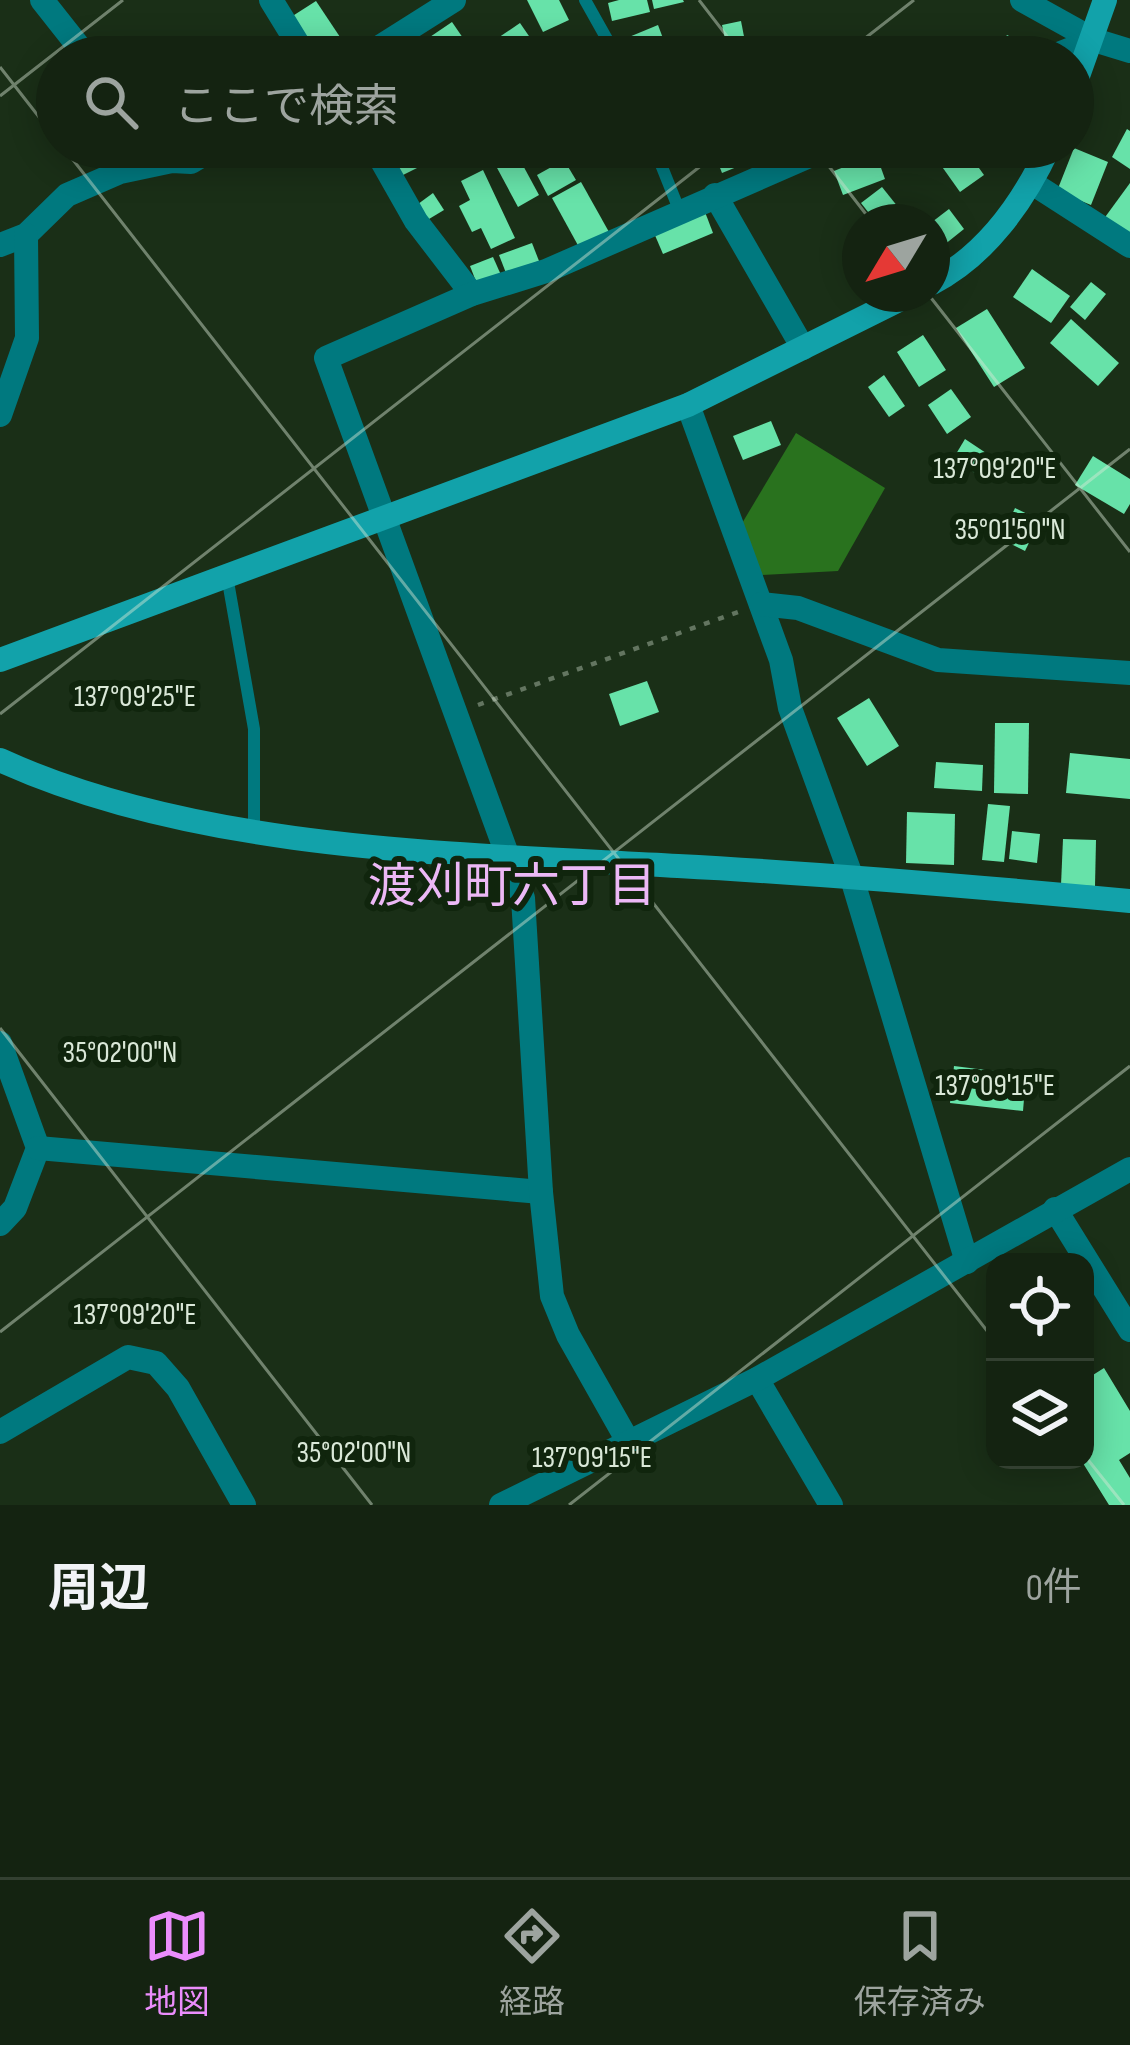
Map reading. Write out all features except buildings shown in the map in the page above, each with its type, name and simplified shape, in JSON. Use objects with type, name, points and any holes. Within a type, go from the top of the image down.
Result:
[{"type":"street","points":[[42,0],[70,36]]},
{"type":"street","points":[[271,0],[294,36]]},
{"type":"street","points":[[397,36],[454,0]]},
{"type":"street","points":[[1022,0],[1130,51]]},
{"type":"street","points":[[1090,36],[1105,0]]},
{"type":"street","points":[[0,245],[26,235],[67,195],[130,168]]},
{"type":"street","points":[[386,168],[416,221],[472,294]]},
{"type":"street","points":[[629,1443],[568,1335],[552,1296],[523,898],[326,358],[472,294],[546,271],[780,168]]},
{"type":"street","points":[[950,274],[997,231],[1038,168]]},
{"type":"street","points":[[1031,183],[1130,246]]},
{"type":"street","points":[[715,195],[803,348]]},
{"type":"street","points":[[0,415],[27,338],[26,235]]},
{"type":"street","points":[[0,660],[688,405],[875,312]]},
{"type":"street","points":[[688,405],[781,660],[790,708],[851,875],[967,1262]]},
{"type":"street","points":[[761,604],[798,608],[938,660],[1130,673]]},
{"type":"street","points":[[4,768],[163,815],[254,832],[510,857],[851,875],[1130,901]]},
{"type":"street","points":[[0,1043],[38,1148],[15,1208],[0,1224]]},
{"type":"street","points":[[38,1148],[541,1192]]},
{"type":"street","points":[[501,1505],[757,1379],[1130,1169]]},
{"type":"street","points":[[1055,1209],[1130,1330]]},
{"type":"street","points":[[0,1432],[128,1357],[156,1363],[178,1388],[244,1505]]},
{"type":"street","points":[[757,1379],[831,1505]]},
{"type":"lane","points":[[585,0],[605,36]]},
{"type":"lane","points":[[662,168],[680,212]]},
{"type":"lane","points":[[227,576],[254,729],[254,832]]},
{"type":"path","points":[[456,712],[761,604]]},
{"type":"green space","points":[[796,433],[885,488],[838,571],[760,575],[741,525]]},
{"type":"district","name":"渡刈町六丁目","points":[[512,885]]}]
